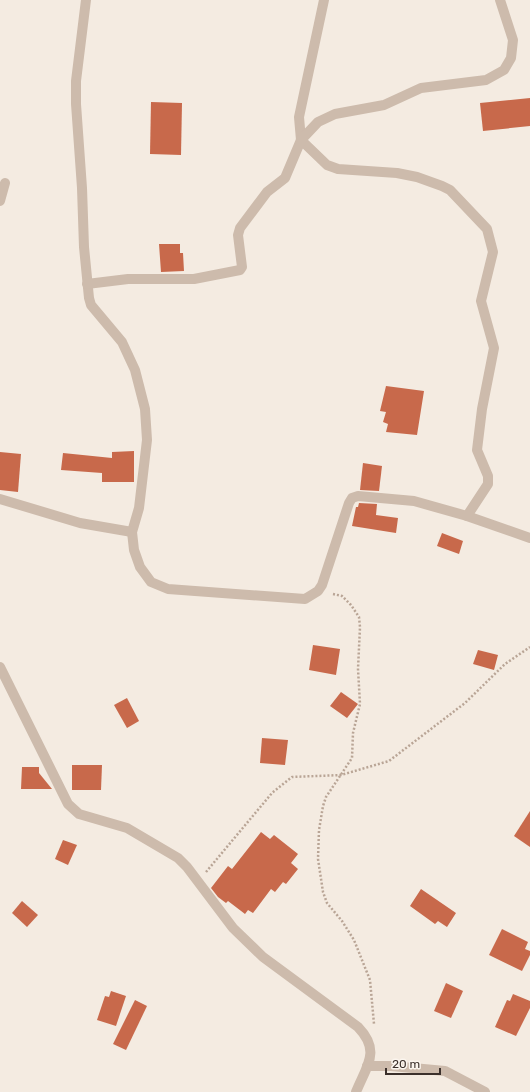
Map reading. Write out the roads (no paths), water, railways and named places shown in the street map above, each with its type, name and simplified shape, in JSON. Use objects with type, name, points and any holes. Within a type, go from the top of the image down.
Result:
[{"type":"street","points":[[86,0],[76,81],[76,104],[87,284],[91,305],[122,342],[132,361],[145,409],[147,440],[139,508],[132,532],[134,550],[140,567],[151,582],[168,589],[304,599],[318,591],[326,576],[349,503],[352,498],[358,496],[414,501],[468,516],[530,538]]},
{"type":"street","points":[[324,0],[299,117],[301,140],[327,165],[338,169],[417,177],[442,186],[450,190],[487,229],[493,252],[481,301],[494,348],[482,409],[477,450],[488,476],[488,484],[468,516]]},
{"type":"street","points":[[87,284],[128,279],[194,279],[240,270],[242,267],[238,236],[240,228],[267,192],[284,178],[301,140],[318,122],[335,114],[384,105],[422,88],[486,80],[504,70],[511,58],[513,40],[500,0]]},
{"type":"street","points":[[0,201],[5,183]]},
{"type":"street","points":[[0,499],[80,523],[132,532]]},
{"type":"street","points":[[0,667],[68,804],[79,814],[128,828],[178,858],[198,881],[233,928],[263,957],[358,1027],[368,1037],[372,1048],[367,1066],[356,1092]]},
{"type":"street","points":[[367,1066],[391,1066],[445,1071],[485,1092]]}]
